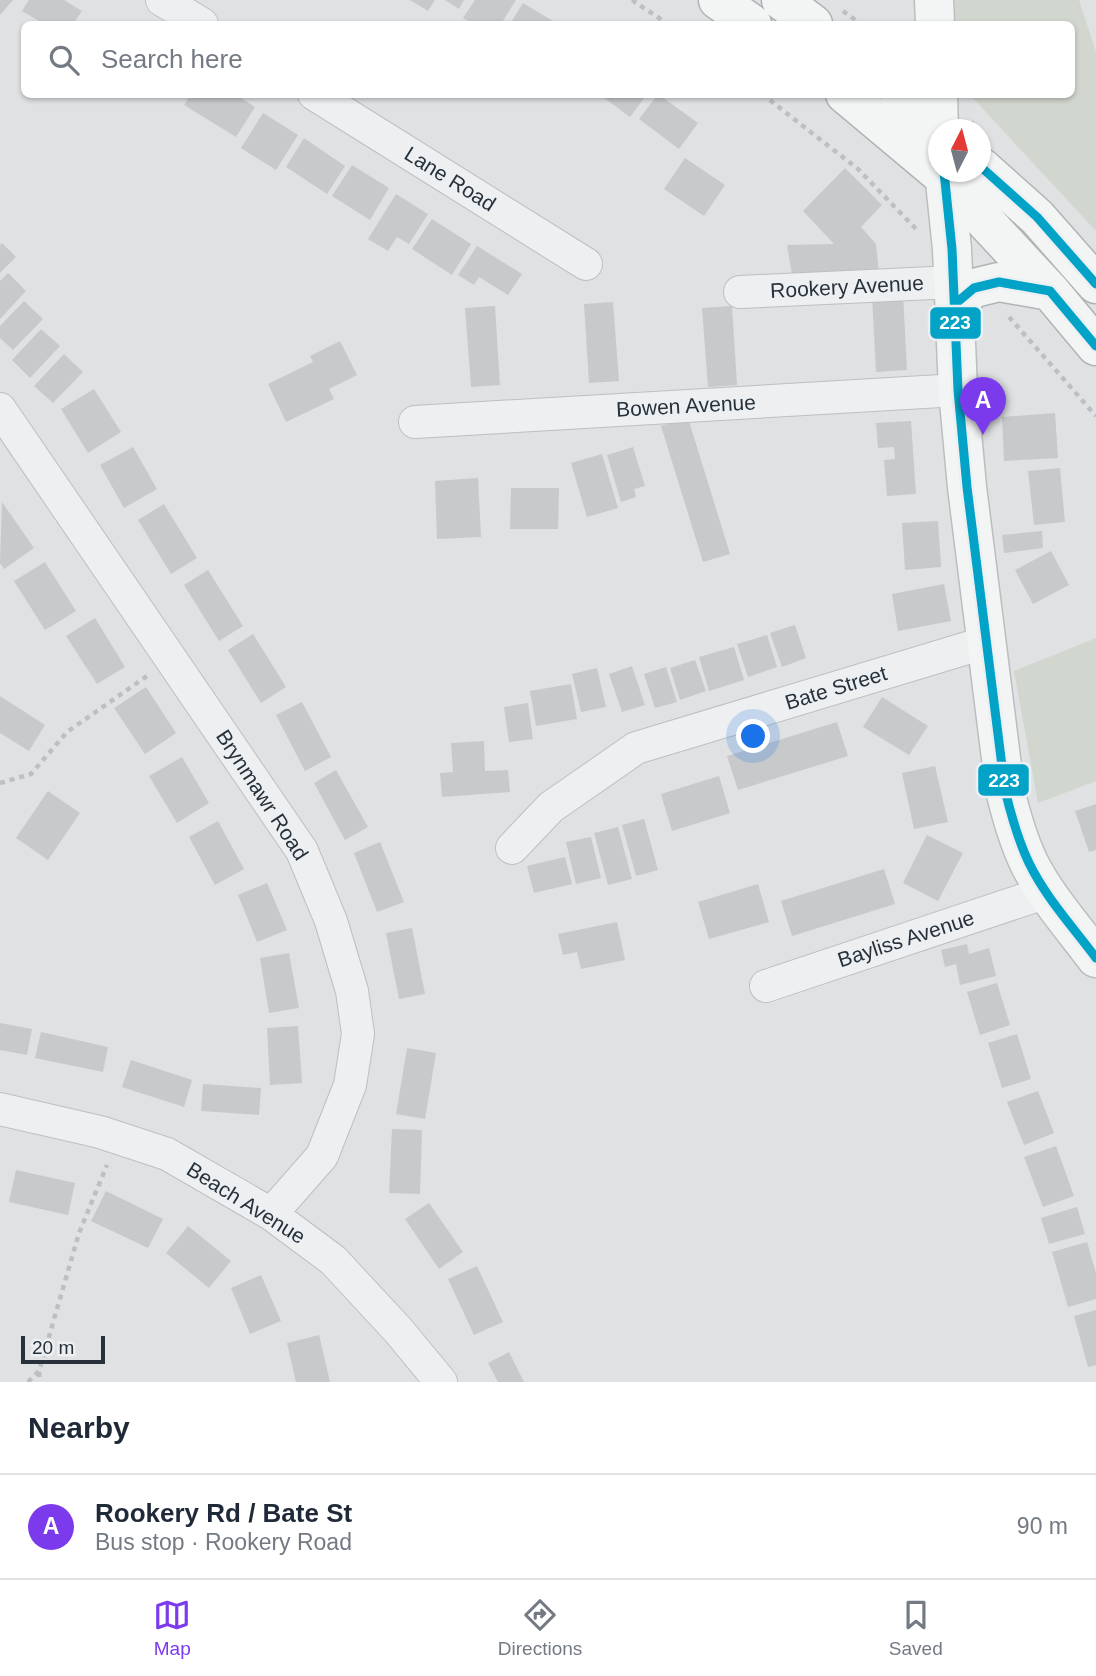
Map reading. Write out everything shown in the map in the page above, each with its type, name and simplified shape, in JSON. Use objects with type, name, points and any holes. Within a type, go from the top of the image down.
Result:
[{"type":"main road","points":[[718,0],[748,21]]},
{"type":"main road","points":[[781,0],[809,21]]},
{"type":"main road","points":[[934,0],[935,21]]},
{"type":"main road","points":[[850,98],[928,161]]},
{"type":"main road","points":[[905,98],[935,119]]},
{"type":"main road","points":[[991,176],[1037,217],[1096,284]]},
{"type":"main road","points":[[945,182],[967,487],[1005,790],[1015,830],[1030,864],[1046,892],[1096,958]]},
{"type":"main road","points":[[951,182],[1096,346]]},
{"type":"main road","points":[[954,284],[974,288],[999,282],[1050,291]]},
{"type":"street","points":[[162,0],[197,21]]},
{"type":"street","name":"Lane Road","points":[[320,98],[586,264]]},
{"type":"street","name":"Rookery Avenue","points":[[740,292],[954,284]]},
{"type":"street","name":"Bowen Avenue","points":[[415,422],[958,390]]},
{"type":"street","name":"Brynmawr Road","points":[[0,409],[302,851],[331,921],[352,991],[358,1034],[350,1085],[322,1156],[271,1214]]},
{"type":"street","name":"Bate Street","points":[[512,848],[551,807],[636,748],[988,642]]},
{"type":"street","name":"Bayliss Avenue","points":[[766,986],[1046,892]]},
{"type":"street","name":"Beach Avenue","points":[[0,1109],[34,1115],[167,1154],[271,1214],[332,1260],[398,1330],[441,1382]]},
{"type":"path","points":[[632,0],[664,21]]},
{"type":"path","points":[[767,98],[858,169],[954,284],[1000,307],[1096,416]]},
{"type":"path","points":[[0,783],[31,774],[67,732],[171,659]]},
{"type":"path","points":[[28,1382],[38,1371],[79,1233],[117,1138]]},
{"type":"path","points":[[38,1371],[40,1382]]},
{"type":"shaded area","points":[[955,0],[1079,0],[1096,52],[1096,231],[973,98],[1075,98],[1075,21],[955,21]]},
{"type":"shaded area","points":[[1096,638],[1096,781],[1038,803],[1014,671]]},
{"type":"building","points":[[0,0],[13,0],[0,15]]},
{"type":"building","points":[[29,0],[64,0],[82,11],[75,21],[39,21],[22,11]]},
{"type":"building","points":[[410,0],[435,0],[428,11]]},
{"type":"building","points":[[445,0],[464,0],[459,9]]},
{"type":"building","points":[[475,0],[516,0],[503,21],[468,21],[463,18]]},
{"type":"building","points":[[523,3],[553,21],[512,21]]},
{"type":"building","points":[[188,98],[241,98],[255,107],[236,137],[184,105]]},
{"type":"building","points":[[604,98],[644,98],[630,117]]},
{"type":"building","points":[[655,98],[664,98],[698,123],[679,149],[639,119]]},
{"type":"building","points":[[263,113],[298,135],[276,170],[241,148]]},
{"type":"building","points":[[304,138],[345,166],[327,194],[286,167]]},
{"type":"building","points":[[685,158],[725,185],[704,216],[664,189]]},
{"type":"building","points":[[352,165],[389,188],[370,220],[332,196]]},
{"type":"building","points":[[845,168],[882,205],[861,227],[876,244],[879,272],[792,275],[787,245],[834,244],[803,211]]},
{"type":"building","points":[[396,194],[428,214],[409,244],[397,237],[388,251],[368,239]]},
{"type":"building","points":[[432,219],[471,244],[452,275],[412,249]]},
{"type":"building","points":[[2,243],[16,257],[0,273],[0,245]]},
{"type":"building","points":[[477,246],[522,274],[508,295],[479,277],[474,285],[458,275]]},
{"type":"building","points":[[8,273],[26,291],[0,319],[0,281]]},
{"type":"building","points":[[903,294],[907,370],[876,372],[872,295]]},
{"type":"building","points":[[24,301],[43,319],[13,350],[0,338],[0,326]]},
{"type":"building","points":[[613,302],[619,381],[589,383],[584,304]]},
{"type":"building","points":[[495,306],[500,385],[471,387],[465,308]]},
{"type":"building","points":[[732,306],[737,385],[708,387],[702,308]]},
{"type":"building","points":[[41,329],[60,346],[30,378],[12,360]]},
{"type":"building","points":[[340,341],[357,375],[329,389],[334,399],[286,422],[268,384],[313,362],[310,356]]},
{"type":"building","points":[[64,354],[83,372],[53,403],[34,386]]},
{"type":"building","points":[[94,389],[121,432],[88,453],[61,409]]},
{"type":"building","points":[[1055,413],[1058,458],[1004,461],[1002,417]]},
{"type":"building","points":[[688,418],[730,554],[703,562],[661,426]]},
{"type":"building","points":[[911,421],[916,494],[887,496],[884,460],[895,459],[894,447],[878,448],[876,423]]},
{"type":"building","points":[[133,447],[157,489],[124,508],[100,465]]},
{"type":"building","points":[[633,447],[645,486],[634,489],[636,497],[621,502],[607,455]]},
{"type":"building","points":[[602,454],[618,508],[587,517],[571,463]]},
{"type":"building","points":[[1060,468],[1065,522],[1034,525],[1028,471]]},
{"type":"building","points":[[478,478],[481,537],[437,539],[435,481]]},
{"type":"building","points":[[511,488],[559,488],[558,529],[510,529]]},
{"type":"building","points":[[2,502],[34,548],[4,569],[0,563]]},
{"type":"building","points":[[164,504],[197,558],[171,574],[138,520]]},
{"type":"building","points":[[938,521],[941,567],[905,570],[902,523]]},
{"type":"building","points":[[1042,531],[1043,548],[1004,553],[1002,535]]},
{"type":"building","points":[[1051,551],[1069,585],[1033,604],[1015,570]]},
{"type":"building","points":[[45,562],[76,611],[45,630],[14,581]]},
{"type":"building","points":[[208,570],[243,626],[219,641],[184,585]]},
{"type":"building","points":[[944,584],[951,621],[898,631],[892,594]]},
{"type":"building","points":[[95,618],[125,667],[97,684],[66,636]]},
{"type":"building","points":[[795,625],[806,658],[782,667],[770,633]]},
{"type":"building","points":[[253,634],[286,687],[261,703],[228,650]]},
{"type":"building","points":[[767,635],[777,667],[748,677],[737,644]]},
{"type":"building","points":[[734,647],[744,680],[709,691],[699,657]]},
{"type":"building","points":[[695,660],[706,691],[680,700],[670,668]]},
{"type":"building","points":[[632,666],[645,705],[622,712],[609,674]]},
{"type":"building","points":[[666,667],[677,702],[655,708],[644,674]]},
{"type":"building","points":[[597,668],[606,707],[581,712],[572,674]]},
{"type":"building","points":[[571,684],[577,719],[536,726],[530,691]]},
{"type":"building","points":[[146,687],[176,733],[145,754],[114,708]]},
{"type":"building","points":[[0,696],[45,725],[29,751],[0,733]]},
{"type":"building","points":[[882,697],[928,726],[909,755],[863,727]]},
{"type":"building","points":[[302,702],[331,757],[305,771],[276,715]]},
{"type":"building","points":[[528,703],[533,739],[509,742],[504,707]]},
{"type":"building","points":[[837,722],[848,756],[738,790],[727,756]]},
{"type":"building","points":[[484,741],[485,771],[508,770],[510,792],[442,797],[440,773],[453,772],[451,743]]},
{"type":"building","points":[[182,757],[209,803],[177,823],[149,776]]},
{"type":"building","points":[[935,766],[948,822],[914,829],[902,773]]},
{"type":"building","points":[[336,770],[368,827],[345,840],[314,783]]},
{"type":"building","points":[[719,776],[730,813],[672,831],[661,794]]},
{"type":"building","points":[[48,791],[80,813],[48,860],[16,838]]},
{"type":"building","points":[[1096,804],[1096,850],[1089,852],[1075,811]]},
{"type":"building","points":[[644,819],[658,870],[636,876],[622,825]]},
{"type":"building","points":[[218,821],[244,869],[215,885],[189,837]]},
{"type":"building","points":[[618,827],[632,879],[608,885],[594,833]]},
{"type":"building","points":[[927,835],[963,853],[938,901],[903,883]]},
{"type":"building","points":[[591,837],[601,878],[576,884],[566,842]]},
{"type":"building","points":[[380,842],[404,902],[377,912],[354,853]]},
{"type":"building","points":[[565,857],[572,884],[534,893],[527,866]]},
{"type":"building","points":[[884,869],[895,904],[792,936],[781,901]]},
{"type":"building","points":[[267,883],[287,930],[257,942],[238,895]]},
{"type":"building","points":[[758,884],[769,922],[709,939],[698,902]]},
{"type":"building","points":[[617,922],[625,960],[581,969],[577,952],[563,955],[558,934]]},
{"type":"building","points":[[412,928],[425,994],[399,999],[386,933]]},
{"type":"building","points":[[967,944],[969,954],[989,948],[996,976],[960,985],[956,964],[945,967],[941,950]]},
{"type":"building","points":[[289,953],[299,1008],[269,1013],[260,958]]},
{"type":"building","points":[[997,983],[1010,1025],[980,1035],[967,992]]},
{"type":"building","points":[[0,1023],[32,1029],[27,1055],[0,1050]]},
{"type":"building","points":[[298,1026],[302,1083],[270,1085],[267,1028]]},
{"type":"building","points":[[41,1032],[108,1047],[103,1072],[35,1058]]},
{"type":"building","points":[[1017,1034],[1031,1079],[1002,1088],[988,1043]]},
{"type":"building","points":[[407,1048],[436,1053],[425,1119],[396,1114]]},
{"type":"building","points":[[131,1060],[192,1080],[184,1107],[122,1087]]},
{"type":"building","points":[[203,1084],[261,1088],[259,1115],[201,1111]]},
{"type":"building","points":[[1038,1091],[1054,1133],[1024,1145],[1007,1102]]},
{"type":"building","points":[[392,1129],[422,1130],[420,1194],[389,1193]]},
{"type":"building","points":[[1056,1146],[1074,1196],[1043,1207],[1024,1157]]},
{"type":"building","points":[[16,1170],[75,1183],[68,1215],[9,1202]]},
{"type":"building","points":[[106,1191],[163,1219],[148,1248],[91,1221]]},
{"type":"building","points":[[429,1203],[463,1252],[439,1269],[405,1219]]},
{"type":"building","points":[[1077,1207],[1085,1234],[1049,1244],[1041,1218]]},
{"type":"building","points":[[188,1226],[231,1261],[209,1288],[166,1253]]},
{"type":"building","points":[[1087,1242],[1096,1273],[1096,1299],[1068,1307],[1052,1252]]},
{"type":"building","points":[[477,1266],[503,1322],[474,1335],[448,1279]]},
{"type":"building","points":[[261,1275],[281,1321],[250,1334],[231,1288]]},
{"type":"building","points":[[1096,1310],[1096,1365],[1088,1367],[1074,1316]]},
{"type":"building","points":[[319,1335],[330,1382],[296,1382],[287,1343]]},
{"type":"building","points":[[509,1352],[524,1382],[498,1382],[488,1363]]},
{"type":"transit line","name":"223","points":[[991,176],[1037,217],[1096,284]]},
{"type":"transit line","name":"223","points":[[945,182],[952,249],[958,390],[967,487],[1005,790],[1018,836],[1036,876],[1096,958]]},
{"type":"transit line","name":"223","points":[[955,304],[974,288],[999,282],[1050,291],[1096,346]]},
{"type":"place","name":"Rookery Rd / Bate St","points":[[983,435]]}]
